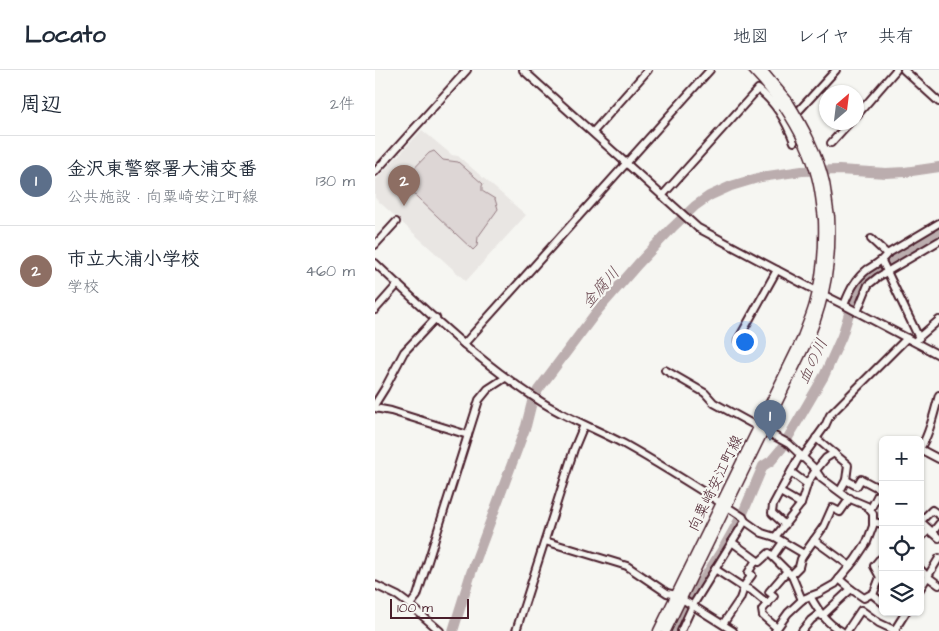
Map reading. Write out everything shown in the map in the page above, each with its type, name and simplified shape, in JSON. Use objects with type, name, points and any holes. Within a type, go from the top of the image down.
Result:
[{"type":"main road","name":"向粟崎安江町線","points":[[753,70],[786,103]]},
{"type":"main road","name":"向粟崎安江町線","points":[[666,631],[761,428],[810,336],[818,316],[820,293],[830,254],[825,184],[819,163],[805,130],[762,70]]},
{"type":"main road","name":"向粟崎安江町線","points":[[658,631],[680,598]]},
{"type":"street","points":[[375,172],[467,70]]},
{"type":"street","points":[[523,70],[697,228],[907,338],[916,340],[939,355]]},
{"type":"street","points":[[593,132],[649,70]]},
{"type":"street","points":[[464,344],[710,70]]},
{"type":"street","points":[[786,125],[836,70]]},
{"type":"street","points":[[864,107],[896,70]]},
{"type":"street","points":[[904,70],[938,99]]},
{"type":"street","points":[[662,196],[758,89],[774,107],[794,142]]},
{"type":"street","points":[[831,143],[843,130]]},
{"type":"street","points":[[375,245],[395,222]]},
{"type":"street","points":[[844,305],[857,279],[868,269],[882,261],[887,254],[939,223]]},
{"type":"street","points":[[871,239],[887,254]]},
{"type":"street","points":[[857,312],[868,285],[939,240]]},
{"type":"street","points":[[882,261],[888,271],[916,340]]},
{"type":"street","points":[[375,262],[464,344],[515,385],[542,403],[652,460],[742,518],[761,534],[775,537],[804,554]]},
{"type":"street","points":[[738,340],[777,270]]},
{"type":"street","points":[[375,310],[398,284]]},
{"type":"street","points":[[436,318],[404,352],[375,406],[468,435]]},
{"type":"street","points":[[916,340],[939,320]]},
{"type":"street","points":[[785,524],[773,514],[773,505],[791,472],[825,426],[830,415],[907,338]]},
{"type":"street","points":[[665,370],[705,393],[714,403],[785,442],[816,470],[821,478],[849,498],[867,506],[879,521]]},
{"type":"street","points":[[410,605],[417,596],[479,400],[488,389],[505,378]]},
{"type":"street","points":[[924,441],[939,395]]},
{"type":"street","points":[[516,631],[574,449],[584,424]]},
{"type":"street","points":[[816,438],[848,465],[846,480],[840,491]]},
{"type":"street","points":[[924,450],[939,459]]},
{"type":"street","points":[[775,537],[801,504],[807,484],[816,470],[826,458],[834,453]]},
{"type":"street","points":[[791,472],[807,484]]},
{"type":"street","points":[[846,480],[857,486],[861,479],[879,486]]},
{"type":"street","points":[[870,510],[879,491]]},
{"type":"street","points":[[780,492],[801,504]]},
{"type":"street","points":[[849,498],[840,512],[832,508],[824,526],[801,559],[799,567],[789,573],[769,592],[775,596],[763,610],[763,616],[776,629],[801,600],[835,584],[867,542],[873,526],[879,523]]},
{"type":"street","points":[[924,517],[932,510],[939,515]]},
{"type":"street","points":[[681,631],[692,605],[732,542],[742,518]]},
{"type":"street","points":[[924,535],[939,524]]},
{"type":"street","points":[[924,525],[939,538]]},
{"type":"street","points":[[545,540],[627,566],[667,593],[680,598],[733,631]]},
{"type":"street","points":[[814,540],[850,566]]},
{"type":"street","points":[[732,542],[759,562],[769,552],[789,573],[801,600]]},
{"type":"street","points":[[773,556],[783,542]]},
{"type":"street","points":[[924,583],[939,558]]},
{"type":"street","points":[[723,624],[752,575],[748,572],[756,560]]},
{"type":"street","points":[[847,631],[861,610],[864,598],[873,593],[880,577],[874,566],[879,560]]},
{"type":"street","points":[[715,569],[751,590],[768,604]]},
{"type":"street","points":[[922,571],[939,585]]},
{"type":"street","points":[[839,579],[864,598]]},
{"type":"street","points":[[375,585],[398,596],[439,630]]},
{"type":"street","points":[[801,631],[811,620],[851,590]]},
{"type":"street","points":[[873,593],[879,600]]},
{"type":"street","points":[[810,596],[821,614],[841,631]]},
{"type":"street","points":[[861,610],[895,631],[903,616]]},
{"type":"shaded area","points":[[422,130],[452,155],[458,156],[526,215],[466,281],[375,198],[375,181]]},
{"type":"shaded area","points":[[434,151],[443,160],[458,162],[483,184],[482,191],[495,199],[498,209],[478,237],[477,246],[473,250],[401,182],[429,153]]},
{"type":"waterway","name":"金腐川","points":[[453,631],[471,573],[526,426],[532,402],[538,390],[598,310],[638,264],[695,206],[709,196],[731,186],[761,177],[802,171],[839,170],[886,173],[939,167]]},
{"type":"waterway","name":"血の川","points":[[675,631],[691,599],[743,513],[763,466],[771,461],[782,448],[824,376],[842,336],[853,301],[863,282],[870,275],[924,239],[939,232]]},
{"type":"place","name":"市立大浦小学校","points":[[404,206]]},
{"type":"place","name":"金沢東警察署大浦交番","points":[[770,441]]}]
